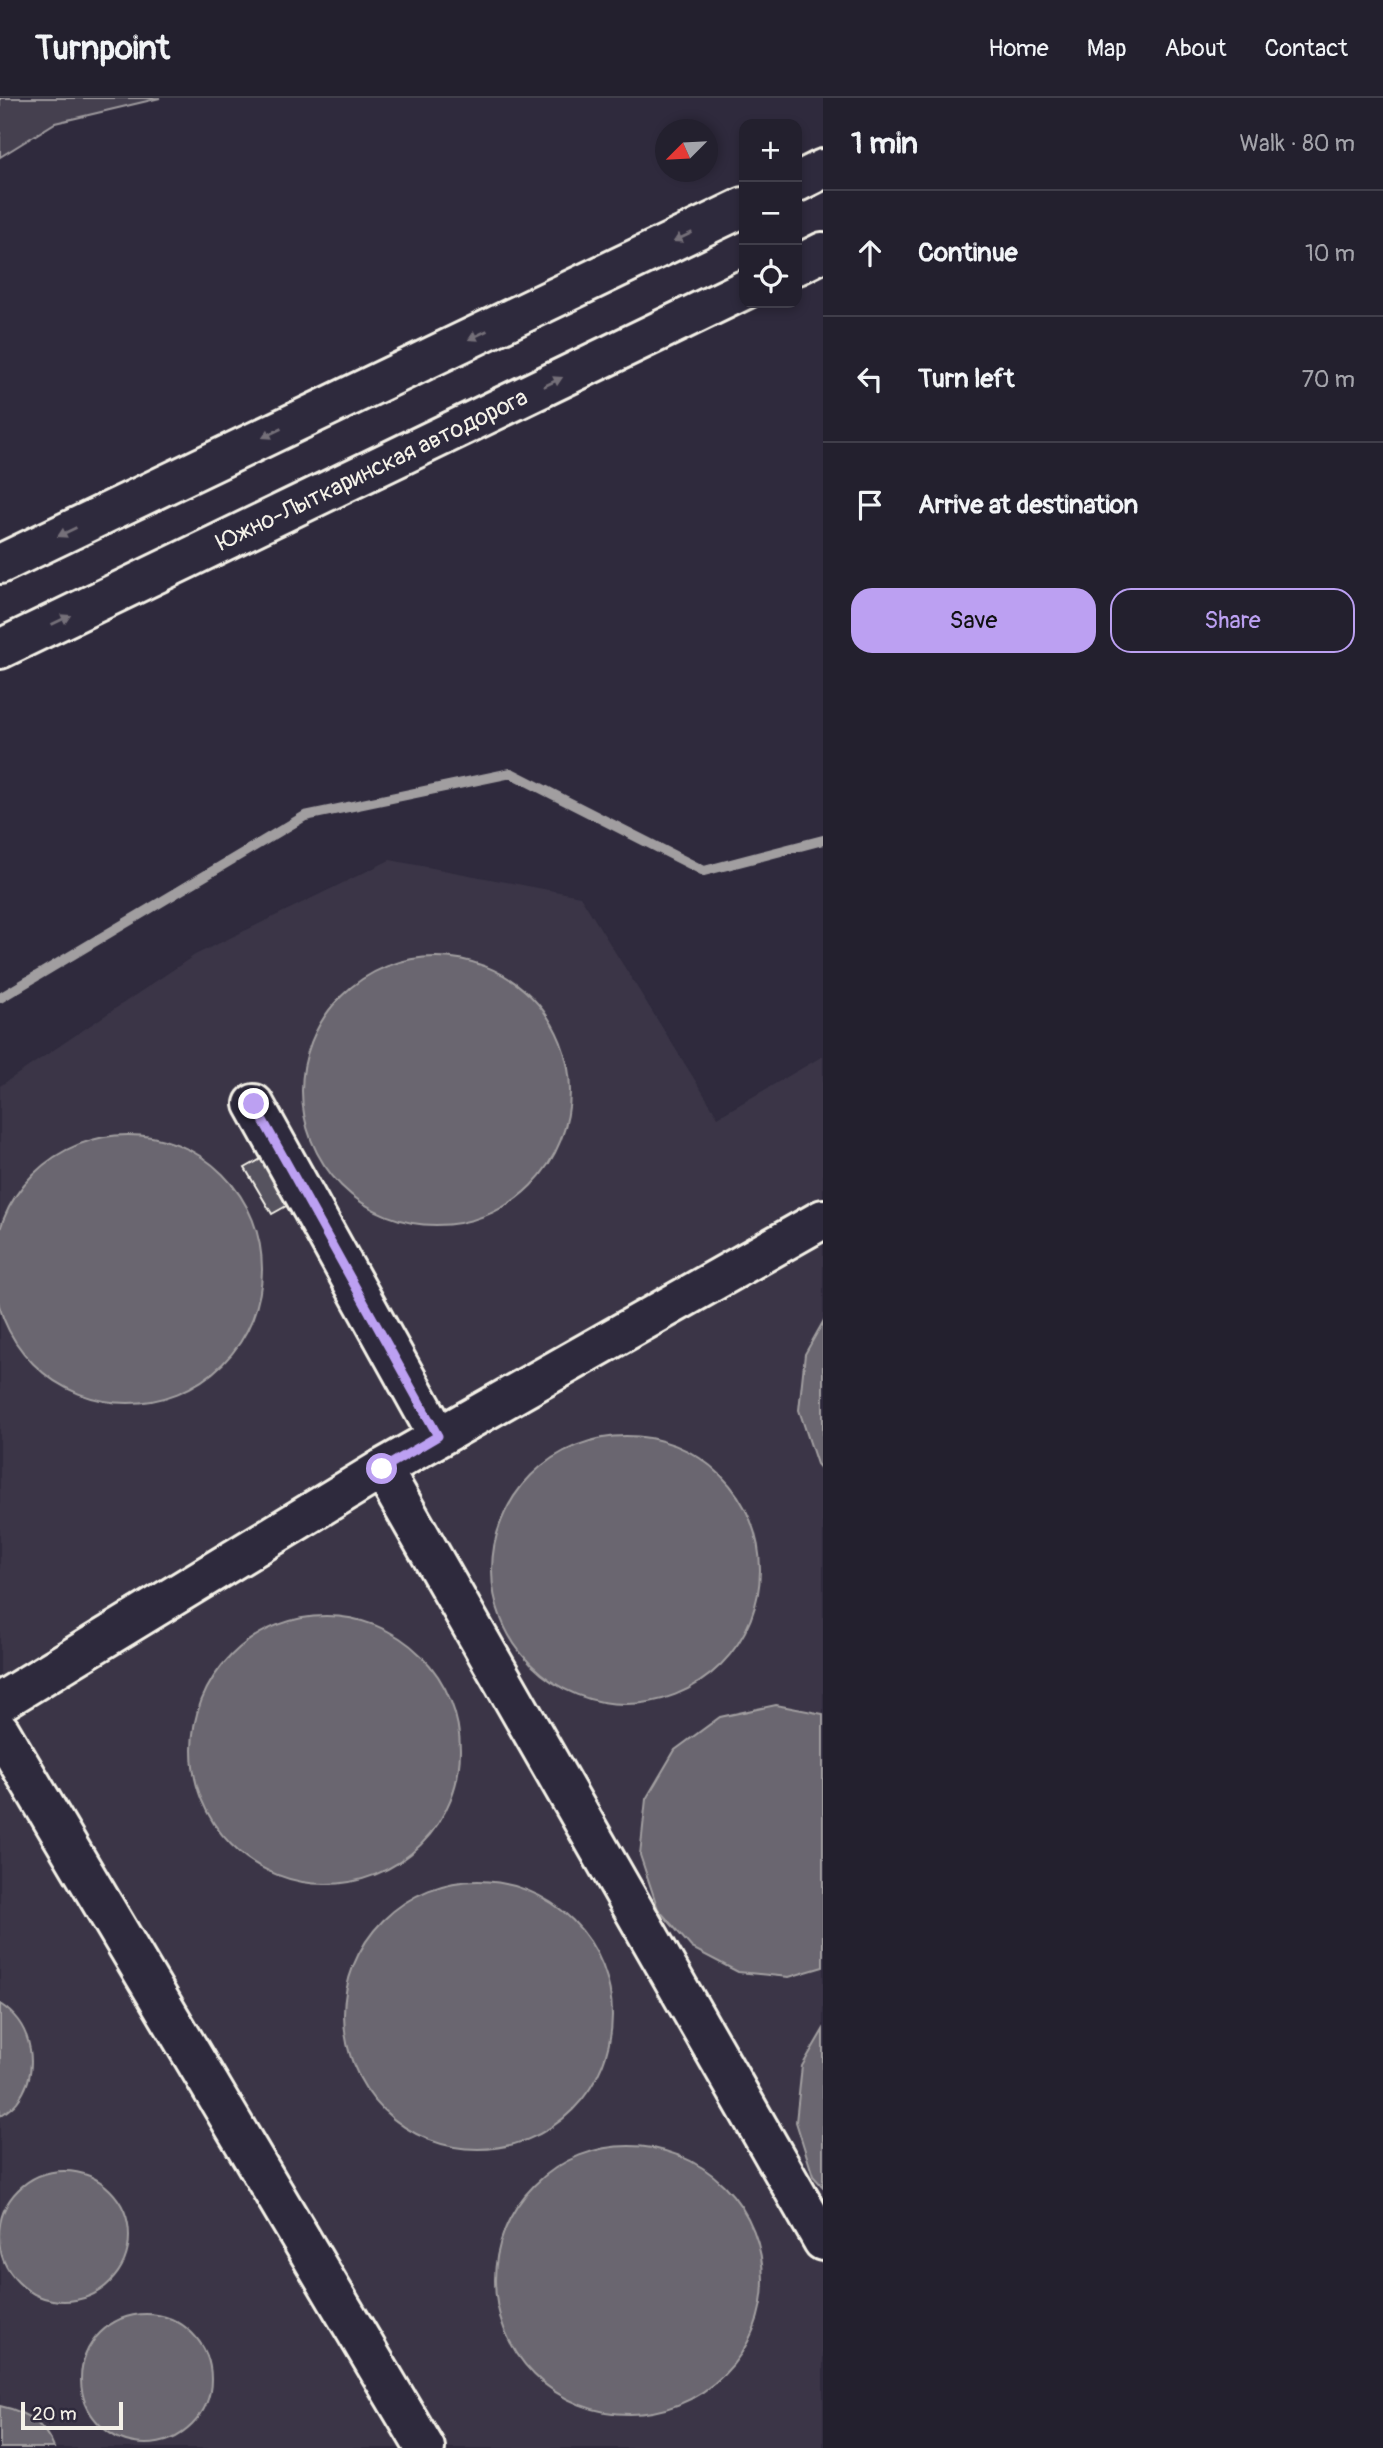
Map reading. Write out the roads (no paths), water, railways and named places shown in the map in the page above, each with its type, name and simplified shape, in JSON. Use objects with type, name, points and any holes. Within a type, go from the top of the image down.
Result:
[{"type":"main road","points":[[802,180],[823,169]]},
{"type":"main road","points":[[0,564],[739,209]]},
{"type":"main road","points":[[802,262],[823,252]]},
{"type":"main road","name":"Южно-Лыткаринская автодорога","points":[[0,649],[739,292]]},
{"type":"main road","points":[[254,1104],[438,1436]]},
{"type":"main road","points":[[0,1702],[438,1436],[823,1219]]},
{"type":"main road","points":[[382,1469],[823,2241]]},
{"type":"main road","points":[[0,1731],[423,2447]]},
{"type":"waterway","points":[[0,998],[305,816],[511,773],[704,871],[823,840]]}]
